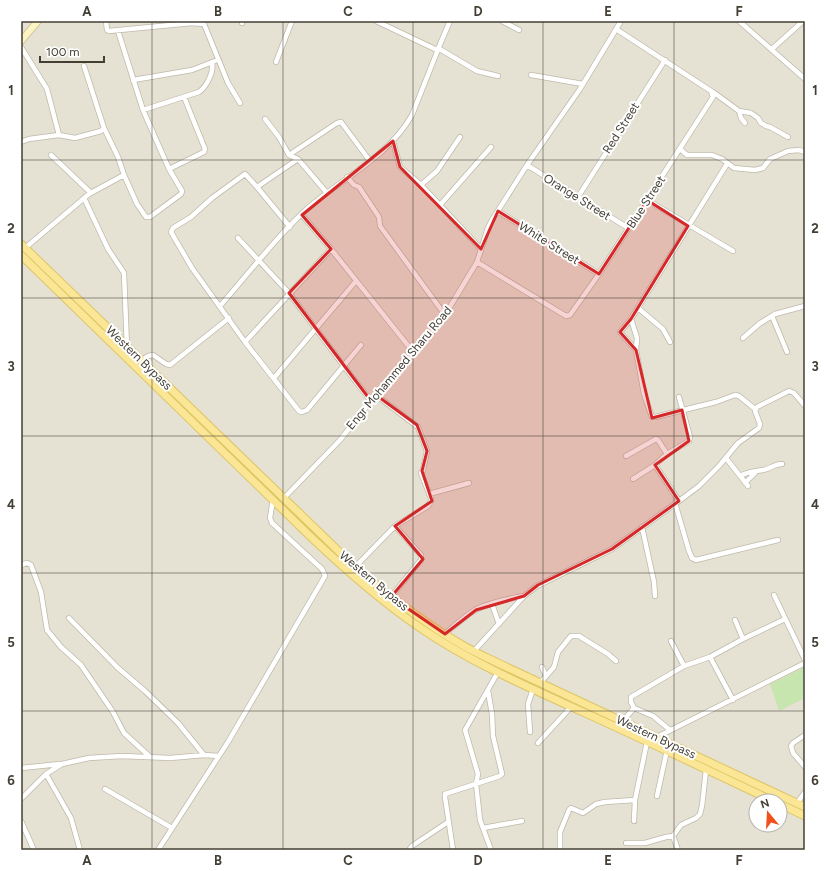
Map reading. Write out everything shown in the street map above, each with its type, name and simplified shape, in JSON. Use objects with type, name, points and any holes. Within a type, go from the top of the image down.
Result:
[{"type":"main road","name":"Western Bypass","points":[[23,246],[355,567],[391,596],[445,634],[474,651],[805,807]]},
{"type":"main road","name":"Western Bypass","points":[[21,255],[353,576],[395,610],[439,640],[498,672],[647,742],[668,750],[706,770],[756,793]]},
{"type":"main road","points":[[581,711],[584,704]]},
{"type":"main road","points":[[788,808],[805,816]]},
{"type":"street","points":[[21,41],[38,21]]},
{"type":"street","points":[[106,21],[107,30],[109,31],[118,31],[153,24],[193,22],[204,24],[228,83],[240,103]]},
{"type":"street","points":[[276,62],[292,21]]},
{"type":"street","points":[[376,21],[438,49],[477,71],[498,76]]},
{"type":"street","points":[[220,306],[259,260],[302,215],[326,193],[370,161],[393,141],[412,115],[450,21]]},
{"type":"street","points":[[502,21],[518,30]]},
{"type":"street","name":"Engr Mohammed Sharu Road","points":[[284,498],[340,440],[376,395],[414,353],[445,315],[477,262],[488,228],[498,211],[527,165],[583,84],[621,21]]},
{"type":"street","points":[[739,21],[805,79]]},
{"type":"street","points":[[772,49],[803,21]]},
{"type":"street","points":[[616,29],[712,91],[739,111],[750,113],[758,117],[761,123],[788,137]]},
{"type":"street","points":[[84,66],[104,128],[118,157],[137,204],[146,218],[148,218],[182,193],[169,169],[143,110],[132,80],[118,31]]},
{"type":"street","points":[[21,47],[47,89],[59,135]]},
{"type":"street","points":[[132,80],[192,70],[218,60]]},
{"type":"street","name":"Red Street","points":[[578,197],[665,60]]},
{"type":"street","points":[[143,110],[200,92],[204,88],[213,69],[212,63]]},
{"type":"street","points":[[531,75],[583,84]]},
{"type":"street","name":"Blue Street","points":[[477,262],[566,316],[571,314],[599,274],[713,98],[712,91]]},
{"type":"street","points":[[169,169],[205,151],[184,97]]},
{"type":"street","points":[[739,111],[741,118],[745,122]]},
{"type":"street","points":[[265,119],[279,137],[289,156],[298,160],[326,193]]},
{"type":"street","points":[[289,156],[341,122],[370,161]]},
{"type":"street","points":[[21,142],[27,139],[59,135],[75,138],[101,131],[104,128]]},
{"type":"street","points":[[421,185],[437,171],[460,137]]},
{"type":"street","points":[[393,141],[400,167],[421,185],[481,249]]},
{"type":"street","points":[[440,205],[491,147]]},
{"type":"street","points":[[680,149],[687,155],[712,156],[722,159],[727,164],[738,168],[760,169],[765,166],[770,159],[788,151],[799,150],[805,152]]},
{"type":"street","points":[[51,155],[91,193]]},
{"type":"street","points":[[257,187],[298,160]]},
{"type":"street","points":[[636,350],[620,332],[631,319],[727,164]]},
{"type":"street","name":"Orange Street","points":[[527,165],[628,228]]},
{"type":"street","points":[[290,227],[246,174],[242,175],[171,231],[171,235],[192,268],[245,342],[299,411],[304,412],[361,345]]},
{"type":"street","points":[[23,246],[91,193],[124,175]]},
{"type":"street","points":[[347,177],[354,185],[359,187],[379,217],[380,226],[445,315]]},
{"type":"street","points":[[84,198],[108,249],[124,273],[127,347]]},
{"type":"street","points":[[647,200],[688,226],[733,251]]},
{"type":"street","name":"White Street","points":[[498,211],[599,274]]},
{"type":"street","points":[[302,215],[414,353]]},
{"type":"street","points":[[238,238],[289,293],[371,401]]},
{"type":"street","points":[[245,342],[331,249]]},
{"type":"street","points":[[274,378],[356,281]]},
{"type":"street","points":[[743,338],[759,324],[772,316],[781,312],[805,306]]},
{"type":"street","points":[[638,308],[663,329],[670,342]]},
{"type":"street","points":[[772,316],[788,352]]},
{"type":"street","points":[[142,361],[148,356],[153,355],[170,365],[229,318]]},
{"type":"street","points":[[474,651],[524,596],[538,585],[612,549],[642,528],[704,481],[738,443],[760,426],[755,409],[735,394],[716,402],[655,417],[651,415],[644,394],[636,350],[637,338],[631,319]]},
{"type":"street","points":[[755,409],[789,391],[794,393],[805,406]]},
{"type":"street","points":[[355,567],[396,526],[428,506],[431,501],[421,473],[428,451],[418,427],[376,395]]},
{"type":"street","points":[[633,479],[690,439],[679,397]]},
{"type":"street","points":[[626,456],[656,439],[667,454]]},
{"type":"street","points":[[726,458],[746,484],[757,471]]},
{"type":"street","points":[[740,476],[749,471],[764,470],[775,465],[782,464]]},
{"type":"street","points":[[655,465],[677,502],[689,552],[692,558],[696,560],[778,540]]},
{"type":"street","points":[[429,494],[469,483]]},
{"type":"street","points":[[158,850],[246,713],[325,576],[322,569],[272,523],[270,518],[273,500]]},
{"type":"street","points":[[391,596],[421,560],[420,555],[396,526]]},
{"type":"street","points":[[642,528],[654,582],[655,596]]},
{"type":"street","points":[[21,565],[27,563],[31,565],[41,592],[47,630],[61,647],[81,665],[113,712],[124,733],[149,756]]},
{"type":"street","points":[[774,595],[805,660]]},
{"type":"street","points":[[445,634],[462,619],[476,610],[492,604],[524,596]]},
{"type":"street","points":[[492,604],[499,624]]},
{"type":"street","points":[[69,618],[118,668],[178,722],[204,755]]},
{"type":"street","points":[[670,730],[654,716],[634,708],[631,702],[633,696],[684,666],[710,657],[785,619]]},
{"type":"street","points":[[735,620],[743,639]]},
{"type":"street","points":[[540,683],[554,667],[558,652],[568,638],[575,635],[608,654],[616,661]]},
{"type":"street","points":[[671,641],[684,666]]},
{"type":"street","points":[[710,657],[733,700]]},
{"type":"street","points":[[657,737],[805,663]]},
{"type":"street","points":[[542,667],[546,676]]},
{"type":"street","points":[[490,850],[480,820],[476,784],[478,774],[465,730],[498,672]]},
{"type":"street","points":[[530,732],[528,704],[533,689]]},
{"type":"street","points":[[453,850],[445,794],[500,776],[502,774],[493,736],[492,714],[488,691]]},
{"type":"street","points":[[538,743],[571,707]]},
{"type":"street","points":[[623,722],[634,708]]},
{"type":"street","points":[[805,735],[793,743],[791,750],[805,767]]},
{"type":"street","points":[[634,821],[635,800],[647,742]]},
{"type":"street","points":[[657,796],[668,750]]},
{"type":"street","points":[[21,768],[62,764],[89,758],[122,756],[170,758],[204,755],[219,756]]},
{"type":"street","points":[[21,799],[46,774],[62,764]]},
{"type":"street","points":[[626,843],[645,843],[673,836],[681,825],[696,818],[700,814],[702,806],[706,770]]},
{"type":"street","points":[[46,774],[71,818],[76,831],[80,850]]},
{"type":"street","points":[[105,789],[172,828]]},
{"type":"street","points":[[797,804],[805,792]]},
{"type":"street","points":[[560,850],[560,832],[569,810],[572,808],[584,813],[596,804],[635,800]]},
{"type":"street","points":[[21,821],[34,850]]},
{"type":"street","points":[[483,828],[522,821]]},
{"type":"street","points":[[409,850],[412,846],[448,822]]},
{"type":"street","points":[[673,836],[678,850]]},
{"type":"highlighted area","points":[[393,141],[400,167],[481,249],[498,211],[599,274],[647,200],[688,226],[631,319],[620,332],[636,350],[652,418],[682,410],[689,441],[655,465],[679,501],[612,549],[538,585],[524,596],[476,610],[445,634],[391,597],[423,559],[395,526],[432,501],[422,471],[427,451],[417,425],[376,395],[371,401],[289,293],[331,249],[302,215],[308,209]]},
{"type":"shaded area","points":[[21,21],[805,21],[805,850],[21,850]]},
{"type":"green space","points":[[805,667],[805,698],[779,711],[770,684]]}]
